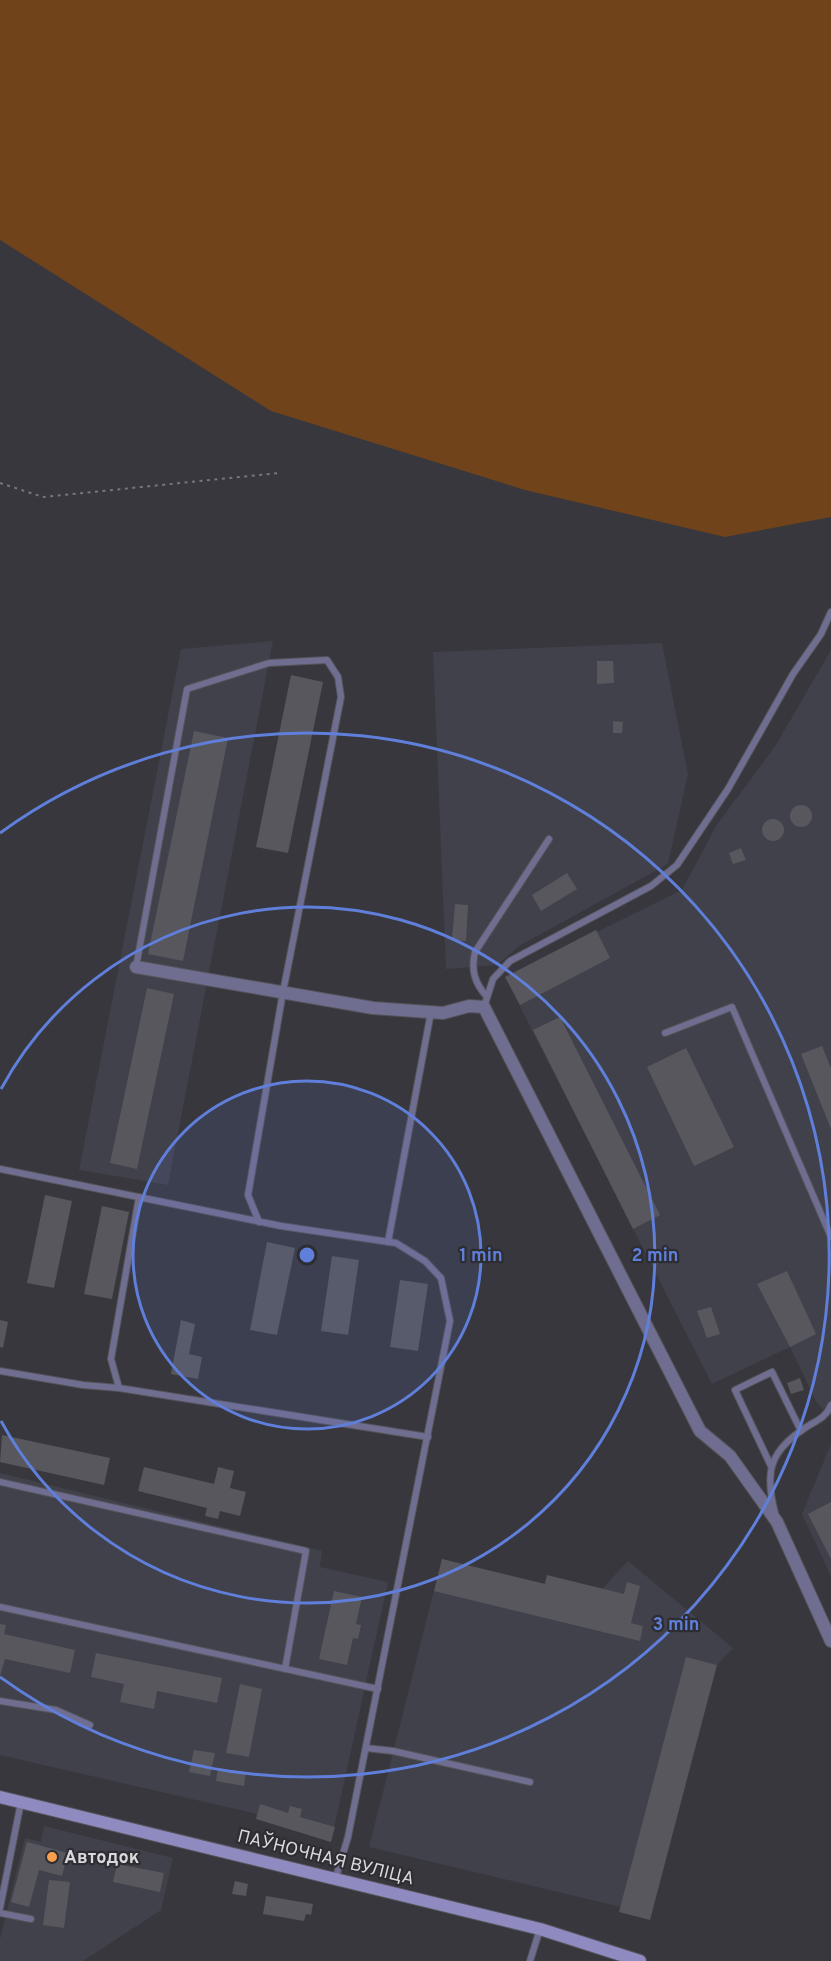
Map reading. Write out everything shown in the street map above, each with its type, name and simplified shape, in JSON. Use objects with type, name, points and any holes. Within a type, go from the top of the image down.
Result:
[{"type":"street","points":[[136,967],[373,1008],[443,1014],[485,1002],[700,1431],[730,1456],[777,1522],[831,1641]]},
{"type":"street","name":"ПАЎНОЧНАЯ ВУЛІЦА","points":[[0,1797],[336,1877],[540,1929],[640,1961]]},
{"type":"lane","points":[[485,1002],[493,979],[510,961],[651,886],[677,865],[728,789],[793,674],[821,634],[831,612]]},
{"type":"lane","points":[[136,967],[187,689],[269,663],[327,660],[338,677],[341,697],[283,992],[248,1195],[259,1222]]},
{"type":"lane","points":[[485,1002],[471,967],[475,952],[549,839]]},
{"type":"lane","points":[[665,1033],[732,1007],[831,1236]]},
{"type":"lane","points":[[388,1242],[431,1012]]},
{"type":"lane","points":[[0,1169],[259,1222],[396,1243],[425,1261],[441,1278],[450,1321],[348,1837],[336,1877]]},
{"type":"lane","points":[[119,1388],[111,1359],[139,1197]]},
{"type":"lane","points":[[0,1371],[428,1437]]},
{"type":"lane","points":[[771,1466],[735,1390],[772,1372],[801,1431]]},
{"type":"lane","points":[[777,1522],[769,1490],[771,1466],[785,1444],[828,1413],[831,1405]]},
{"type":"lane","points":[[0,1482],[306,1551],[285,1669]]},
{"type":"lane","points":[[0,1607],[378,1689]]},
{"type":"lane","points":[[0,1701],[56,1710],[90,1725]]},
{"type":"lane","points":[[366,1748],[393,1751],[530,1782]]},
{"type":"lane","points":[[21,1802],[0,1910],[31,1919]]},
{"type":"lane","points":[[530,1961],[540,1929]]},
{"type":"path","points":[[0,483],[42,497],[279,473]]},
{"type":"shaded area","points":[[0,0],[831,0],[831,517],[725,537],[525,490],[271,411],[0,240]]},
{"type":"shaded area","points":[[273,641],[168,1185],[79,1170],[181,649]]},
{"type":"shaded area","points":[[662,643],[688,774],[668,864],[519,946],[497,965],[446,969],[433,652]]},
{"type":"shaded area","points":[[831,650],[831,1417],[817,1403],[790,1347],[712,1384],[505,977],[682,890],[716,826],[776,745]]},
{"type":"shaded area","points":[[831,1444],[831,1576],[802,1514]]},
{"type":"shaded area","points":[[0,1473],[322,1551],[320,1567],[388,1582],[331,1842],[256,1819],[257,1814],[0,1755]]},
{"type":"shaded area","points":[[442,1559],[544,1584],[547,1575],[602,1589],[628,1561],[733,1648],[717,1665],[621,1907],[369,1847]]},
{"type":"shaded area","points":[[44,1826],[173,1858],[161,1910],[83,1961],[0,1961],[0,1939],[25,1838],[41,1842]]},
{"type":"building","points":[[597,661],[613,661],[614,683],[597,684]]},
{"type":"building","points":[[291,675],[323,682],[288,853],[256,847]]},
{"type":"building","points":[[613,721],[623,722],[622,733],[613,733]]},
{"type":"building","points":[[194,731],[228,738],[183,961],[148,954]]},
{"type":"building","points":[[801,805],[809,808],[812,816],[809,824],[801,827],[793,824],[790,816],[793,808]]},
{"type":"building","points":[[773,819],[781,822],[784,830],[781,838],[773,841],[765,838],[762,830],[765,822]]},
{"type":"building","points":[[741,848],[746,860],[733,864],[729,853]]},
{"type":"building","points":[[567,873],[577,889],[541,911],[532,895]]},
{"type":"building","points":[[455,904],[468,905],[466,941],[452,940]]},
{"type":"building","points":[[596,930],[610,958],[520,1005],[505,977]]},
{"type":"building","points":[[147,988],[174,994],[137,1169],[110,1163]]},
{"type":"building","points":[[560,1017],[660,1215],[633,1229],[533,1030]]},
{"type":"building","points":[[822,1046],[831,1068],[831,1129],[801,1054]]},
{"type":"building","points":[[686,1048],[734,1147],[694,1166],[647,1067]]},
{"type":"building","points":[[45,1195],[72,1201],[54,1288],[27,1283]]},
{"type":"building","points":[[102,1206],[129,1212],[112,1299],[84,1294]]},
{"type":"building","points":[[267,1242],[295,1248],[277,1335],[250,1330]]},
{"type":"building","points":[[332,1256],[359,1260],[348,1335],[321,1331]]},
{"type":"building","points":[[787,1271],[816,1334],[790,1347],[757,1284]]},
{"type":"building","points":[[400,1280],[428,1284],[418,1351],[390,1347]]},
{"type":"building","points":[[711,1307],[720,1334],[707,1338],[697,1311]]},
{"type":"building","points":[[0,1320],[8,1322],[3,1348],[0,1347]]},
{"type":"building","points":[[181,1320],[195,1324],[189,1354],[202,1357],[198,1379],[171,1374]]},
{"type":"building","points":[[800,1378],[804,1390],[791,1394],[787,1383]]},
{"type":"building","points":[[2,1435],[110,1458],[104,1485],[0,1462]]},
{"type":"building","points":[[144,1467],[214,1484],[218,1467],[234,1471],[230,1488],[246,1492],[240,1516],[220,1511],[218,1519],[205,1516],[207,1508],[138,1491]]},
{"type":"building","points":[[831,1502],[831,1559],[808,1514]]},
{"type":"building","points":[[442,1559],[545,1584],[547,1575],[624,1594],[627,1582],[640,1586],[631,1623],[643,1626],[640,1641],[434,1591]]},
{"type":"building","points":[[334,1591],[362,1597],[356,1624],[361,1625],[358,1639],[353,1638],[347,1665],[319,1659]]},
{"type":"building","points":[[0,1624],[6,1625],[4,1634],[75,1650],[70,1673],[5,1659],[0,1676]]},
{"type":"building","points":[[96,1653],[222,1678],[217,1703],[157,1691],[154,1709],[120,1702],[124,1684],[91,1677]]},
{"type":"building","points":[[686,1657],[717,1665],[650,1920],[619,1912]]},
{"type":"building","points":[[240,1684],[262,1689],[249,1757],[226,1753]]},
{"type":"building","points":[[194,1750],[215,1753],[210,1776],[189,1772]]},
{"type":"building","points":[[218,1768],[246,1772],[244,1786],[216,1781]]},
{"type":"building","points":[[260,1804],[288,1813],[290,1806],[302,1809],[300,1817],[335,1827],[331,1842],[256,1819]]},
{"type":"building","points":[[27,1842],[68,1853],[62,1876],[39,1870],[29,1907],[11,1902]]},
{"type":"building","points":[[117,1864],[164,1873],[160,1892],[113,1882]]},
{"type":"building","points":[[49,1880],[70,1882],[64,1928],[43,1925]]},
{"type":"building","points":[[235,1881],[248,1884],[246,1896],[232,1894]]},
{"type":"building","points":[[266,1896],[313,1904],[311,1915],[306,1914],[304,1921],[263,1914]]},
{"type":"place","name":"Автодок","points":[[52,1857]]}]
